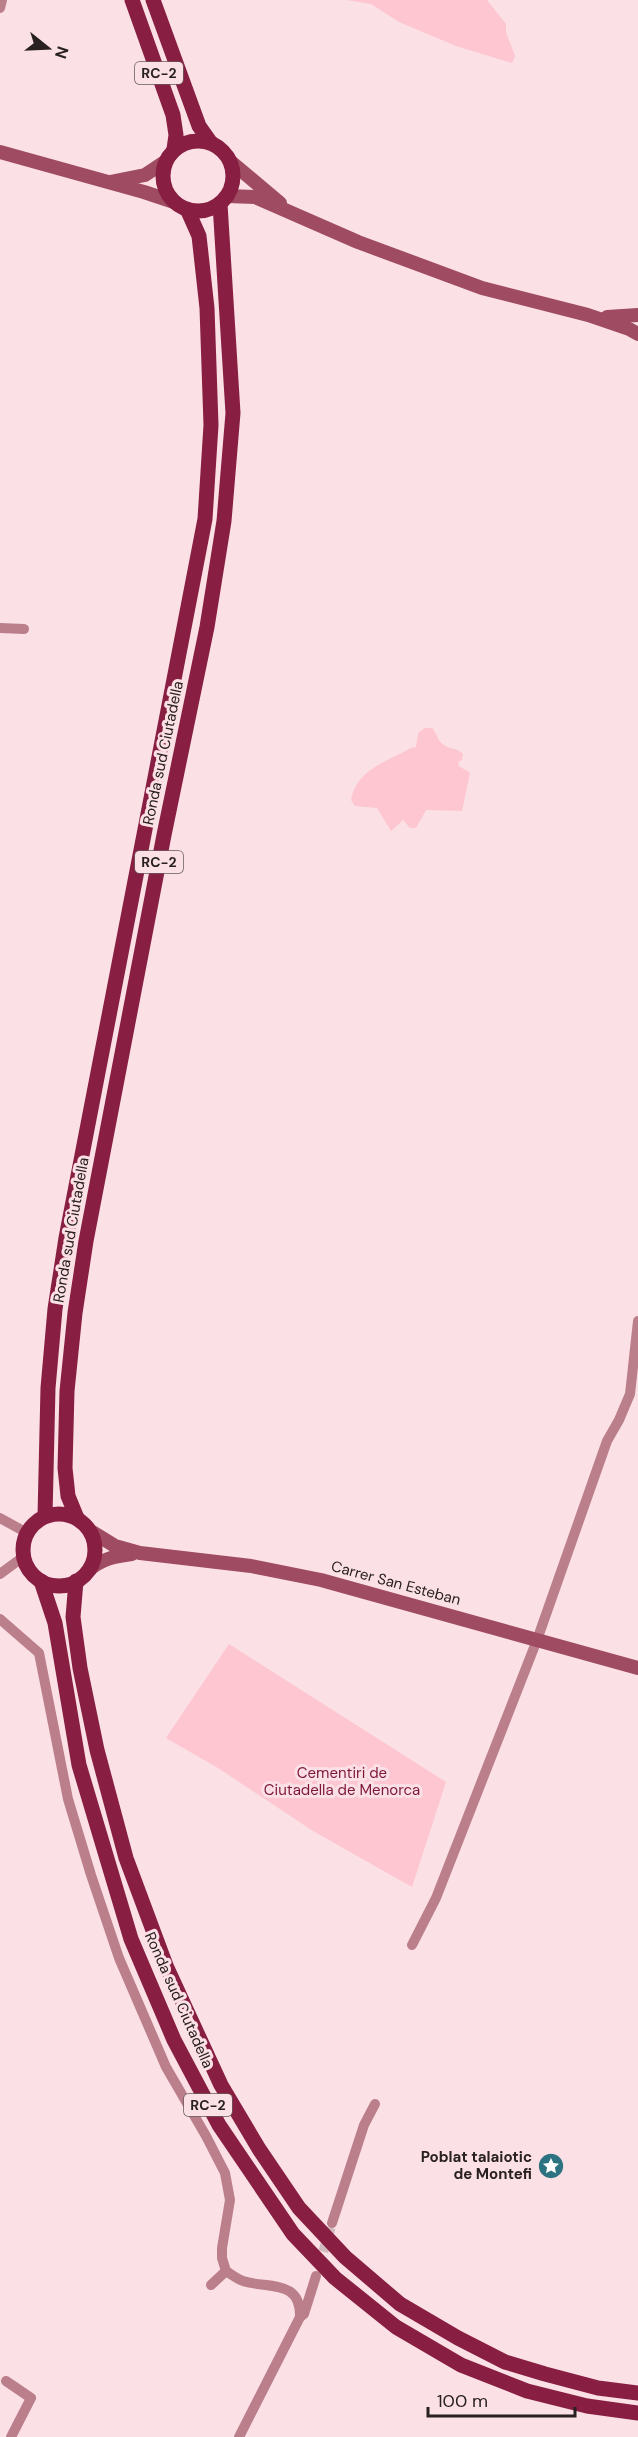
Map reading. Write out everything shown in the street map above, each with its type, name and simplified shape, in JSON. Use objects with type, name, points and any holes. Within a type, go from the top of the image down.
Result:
[{"type":"main road","name":"RC-2","points":[[132,0],[142,22],[173,115],[176,135],[163,171],[165,189],[180,206]]},
{"type":"main road","name":"RC-2","points":[[153,0],[199,126],[211,143],[221,149],[230,161],[233,173],[232,185],[223,200]]},
{"type":"main road","points":[[170,155],[184,143],[196,140],[211,143]]},
{"type":"main road","points":[[180,206],[201,211],[223,200]]},
{"type":"main road","name":"Ronda sud Ciutadella","points":[[77,1518],[68,1496],[64,1468],[67,1391],[75,1313],[86,1240],[164,835],[207,627],[224,521],[233,413],[223,200]]},
{"type":"main road","name":"Ronda sud Ciutadella","points":[[45,1516],[48,1388],[55,1309],[66,1238],[205,519],[211,425],[207,308],[199,236],[180,206]]},
{"type":"main road","points":[[23,1557],[23,1545],[34,1523],[45,1516],[55,1514],[77,1518]]},
{"type":"main road","name":"RC-2","points":[[77,1518],[89,1530]]},
{"type":"main road","points":[[41,1581],[59,1586],[76,1581],[88,1571],[95,1550],[89,1530]]},
{"type":"main road","name":"RC-2","points":[[23,1557],[27,1566],[41,1581]]},
{"type":"main road","name":"Ronda sud Ciutadella","points":[[41,1581],[55,1623],[79,1766],[131,1939],[174,2040],[219,2125],[293,2234],[335,2278],[396,2327],[461,2366],[527,2391],[587,2406],[638,2413]]},
{"type":"main road","name":"Ronda sud Ciutadella","points":[[76,1581],[73,1617],[81,1668],[97,1750],[126,1858],[167,1968],[221,2085],[298,2208],[345,2257],[400,2304],[458,2338],[505,2362],[544,2374],[598,2388],[638,2393]]},
{"type":"street","points":[[0,8],[2,0]]},
{"type":"street","points":[[0,152],[144,192],[180,206]]},
{"type":"street","points":[[106,183],[145,175],[170,155]]},
{"type":"street","points":[[230,161],[291,211]]},
{"type":"street","points":[[223,200],[255,197],[358,242],[482,288],[588,315],[638,334]]},
{"type":"street","points":[[588,315],[612,317],[638,315]]},
{"type":"street","points":[[0,628],[24,629]]},
{"type":"street","points":[[412,1945],[436,1898],[537,1640],[607,1441],[630,1394],[638,1321]]},
{"type":"street","points":[[0,1518],[27,1533]]},
{"type":"street","name":"Carrer San Esteban","points":[[89,1530],[115,1546],[140,1553],[251,1566],[321,1580],[638,1668]]},
{"type":"street","name":"Carrer San Esteban","points":[[88,1571],[98,1562],[117,1556],[140,1553]]},
{"type":"street","points":[[0,1574],[23,1557]]},
{"type":"street","points":[[0,1619],[39,1653],[68,1799],[119,1958],[166,2067],[225,2173],[230,2200],[222,2248],[226,2271],[241,2280],[285,2288],[298,2302],[300,2317]]},
{"type":"street","points":[[332,2223],[364,2125],[375,2104]]},
{"type":"street","points":[[211,2285],[226,2271]]},
{"type":"street","points":[[239,2437],[300,2317],[304,2314],[316,2276]]},
{"type":"street","points":[[6,2381],[31,2397],[11,2437]]},
{"type":"green space","points":[[347,0],[487,0],[506,24],[506,32],[515,56],[512,63],[456,46],[399,22],[371,4]]},
{"type":"green space","points":[[425,728],[432,728],[446,747],[463,754],[462,760],[458,762],[459,766],[470,773],[462,811],[426,810],[416,828],[410,828],[403,820],[391,831],[377,808],[355,806],[351,800],[354,789],[359,781],[374,768],[416,747],[418,733]]},
{"type":"green space","name":"Cementiri de Ciutadella de Menorca","points":[[229,1644],[446,1782],[412,1887],[313,1831],[218,1768],[166,1738]]},
{"type":"tunnel","points":[[319,2266],[332,2223]]},
{"type":"place","name":"Poblat talaiotic de Montefi","points":[[551,2166]]}]
